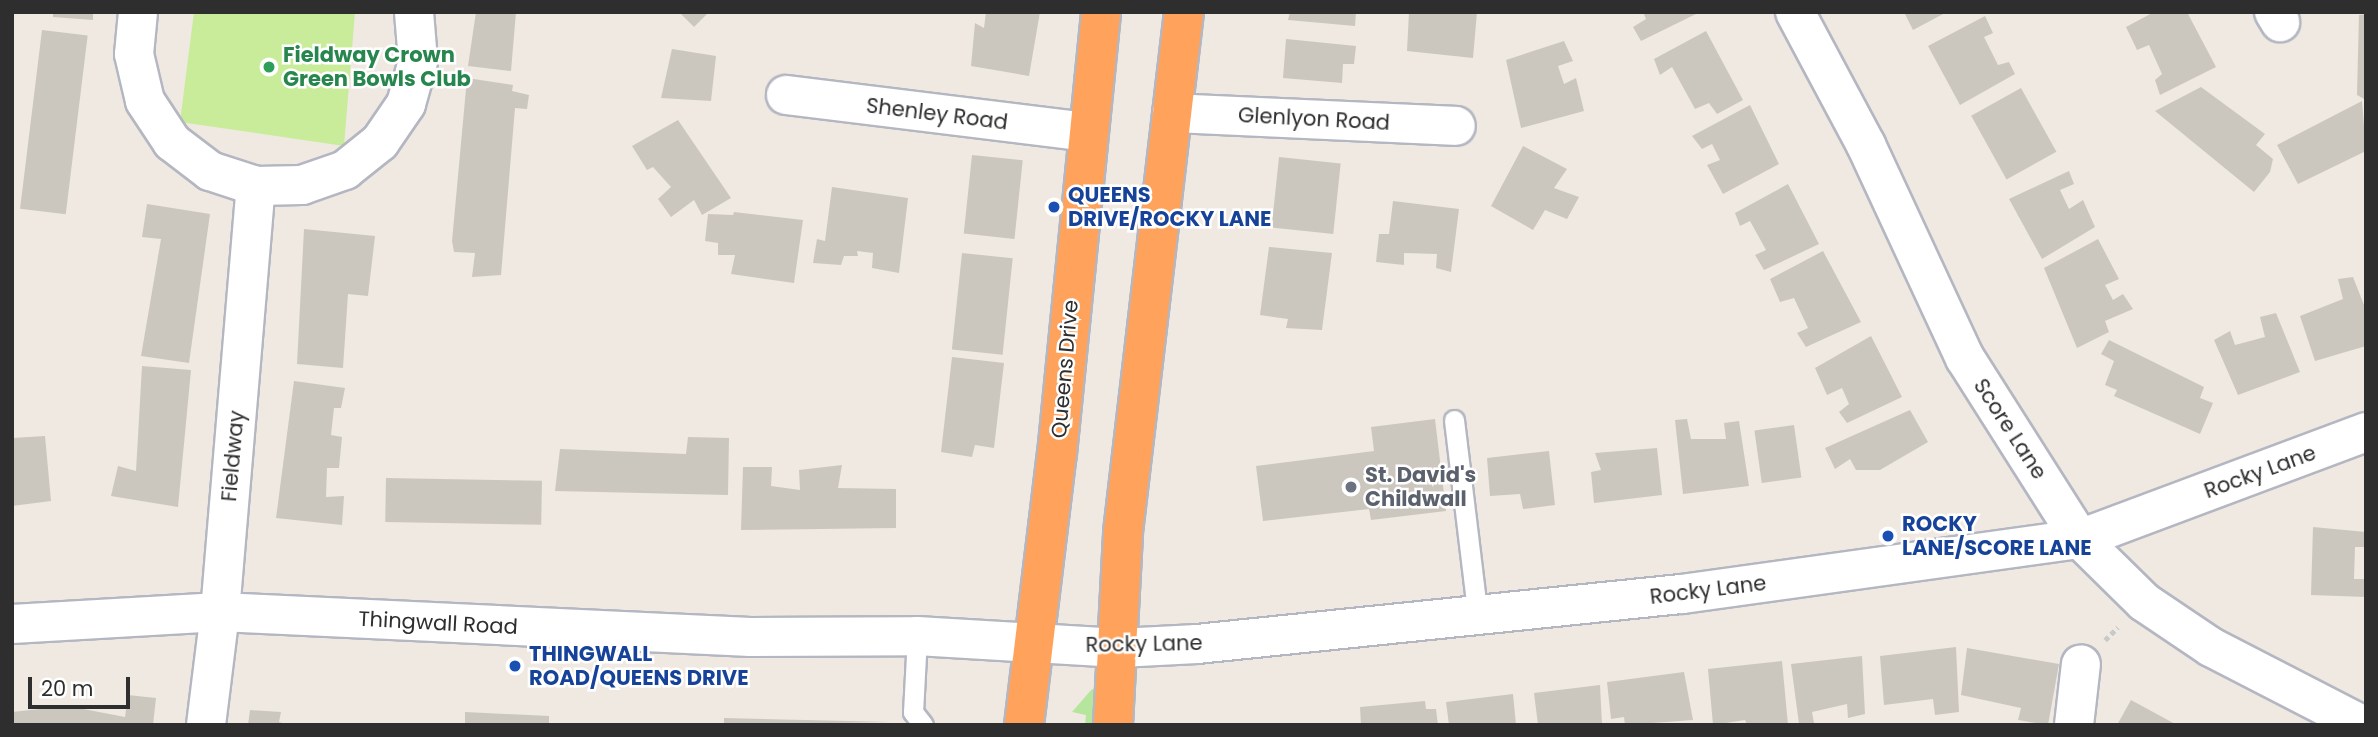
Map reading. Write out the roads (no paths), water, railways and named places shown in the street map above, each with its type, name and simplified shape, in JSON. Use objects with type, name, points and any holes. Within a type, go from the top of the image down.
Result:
[{"type":"highway","name":"Queens Drive","points":[[1024,725],[1057,454],[1101,12]]},
{"type":"highway","points":[[1113,725],[1123,532],[1184,12]]},
{"type":"street","points":[[138,12],[134,54],[145,101],[172,142],[210,171],[256,186],[302,185],[345,170],[380,142],[406,104],[418,61],[414,12]]},
{"type":"street","name":"Score Lane","points":[[1795,12],[1867,145],[1965,358],[2080,539],[2144,602],[2211,647],[2362,725]]},
{"type":"street","name":"Shenley Road","points":[[786,95],[1087,132]]},
{"type":"street","name":"Glenlyon Road","points":[[1172,113],[1456,126]]},
{"type":"street","name":"Fieldway","points":[[206,725],[220,612],[256,186]]},
{"type":"street","name":"Rocky Lane","points":[[1032,643],[1119,648],[1478,617],[1682,594],[2080,539],[2366,432]]},
{"type":"street","name":"Thingwall Road","points":[[12,624],[220,612],[750,637],[917,636],[1032,643]]},
{"type":"street","points":[[2074,725],[2081,664]]},
{"type":"lane","points":[[1454,420],[1478,617]]},
{"type":"lane","points":[[917,636],[914,712],[923,725]]},
{"type":"place","name":"Fieldway Crown Green Bowls Club","points":[[269,67]]},
{"type":"place","name":"QUEENS DRIVE/ROCKY LANE","points":[[1054,207]]},
{"type":"place","name":"St. David's Childwall","points":[[1351,487]]},
{"type":"place","name":"ROCKY LANE/SCORE LANE","points":[[1888,536]]},
{"type":"place","name":"THINGWALL ROAD/QUEENS DRIVE","points":[[515,666]]}]
